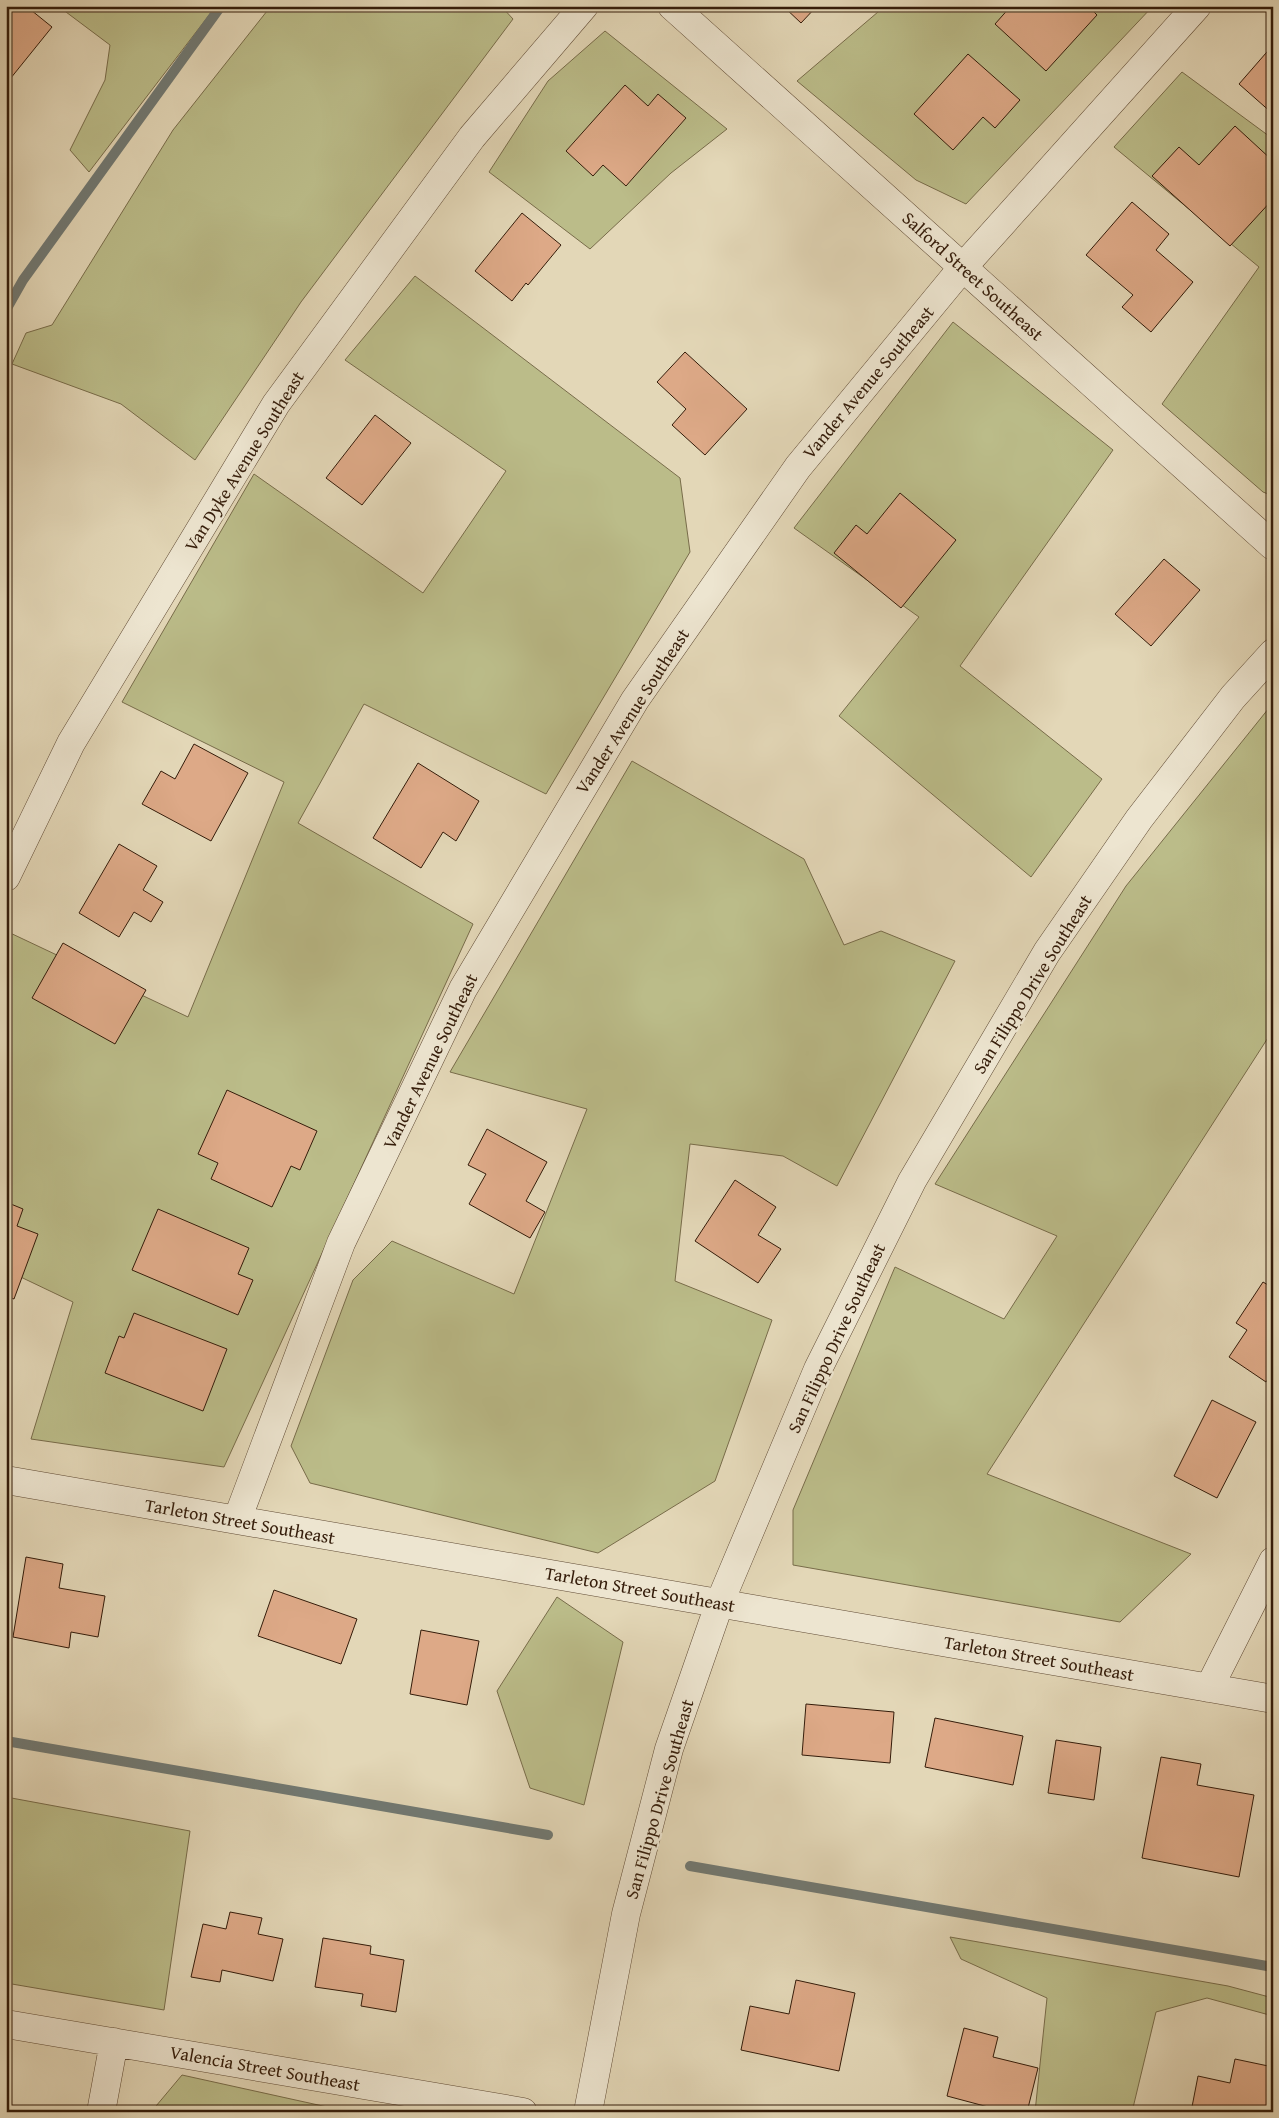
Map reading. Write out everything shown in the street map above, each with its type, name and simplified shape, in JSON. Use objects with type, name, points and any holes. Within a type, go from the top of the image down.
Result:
[{"type":"street","name":"Van Dyke Avenue Southeast","points":[[6,876],[71,743],[276,404],[472,137],[584,6]]},
{"type":"street","name":"Salford Street Southeast","points":[[672,6],[1273,546]]},
{"type":"street","name":"Vander Avenue Southeast","points":[[237,1520],[341,1243],[463,988],[635,700],[798,467],[963,267],[1196,6]]},
{"type":"street","name":"San Filippo Drive Southeast","points":[[588,2112],[626,1914],[669,1749],[720,1602],[818,1369],[912,1181],[1047,952],[1139,819],[1233,697],[1273,653]]},
{"type":"street","name":"Tarleton Street Southeast","points":[[6,1480],[1273,1699]]},
{"type":"street","points":[[1209,1688],[1273,1561]]},
{"type":"street","name":"Valencia Street Southeast","points":[[6,2024],[524,2112]]},
{"type":"street","points":[[101,2112],[114,2042]]},
{"type":"green space","points":[[58,6],[216,6],[89,172],[70,150],[105,80],[110,45]]},
{"type":"green space","points":[[271,6],[501,6],[513,19],[301,302],[195,460],[121,404],[12,364],[26,333],[52,325],[173,130]]},
{"type":"green space","points":[[885,6],[1153,6],[966,204],[916,180],[797,81]]},
{"type":"green space","points":[[605,31],[727,129],[671,173],[590,249],[489,172],[548,81]]},
{"type":"green space","points":[[1182,72],[1273,139],[1273,496],[1263,492],[1162,404],[1259,267],[1114,147]]},
{"type":"green space","points":[[415,276],[680,478],[690,552],[546,794],[364,704],[298,823],[473,924],[224,1467],[31,1439],[73,1302],[6,1270],[6,931],[188,1017],[284,782],[122,702],[254,474],[423,593],[506,471],[345,360]]},
{"type":"green space","points":[[953,322],[1113,450],[960,666],[1102,779],[1031,877],[839,716],[919,617],[794,528]]},
{"type":"green space","points":[[1273,703],[1273,1030],[987,1474],[1191,1554],[1120,1622],[793,1565],[793,1510],[895,1267],[1004,1319],[1057,1236],[935,1184],[1126,886]]},
{"type":"green space","points":[[632,761],[804,859],[844,945],[881,931],[955,961],[837,1186],[783,1156],[690,1144],[675,1281],[772,1320],[715,1481],[598,1553],[310,1483],[291,1446],[353,1280],[392,1241],[514,1294],[587,1109],[450,1072]]},
{"type":"green space","points":[[557,1597],[623,1642],[584,1805],[530,1788],[497,1691]]},
{"type":"green space","points":[[6,1797],[190,1831],[164,2010],[6,1983]]},
{"type":"green space","points":[[950,1937],[1228,1986],[1273,1998],[1273,2016],[1207,1998],[1156,2012],[1132,2112],[1035,2112],[1047,1998],[961,1959]]},
{"type":"green space","points":[[182,2075],[350,2112],[151,2112]]},
{"type":"building","points":[[6,6],[26,6],[52,27],[6,84]]},
{"type":"building","points":[[783,6],[817,6],[801,23]]},
{"type":"building","points":[[1011,6],[1088,6],[1097,15],[1046,71],[995,24]]},
{"type":"building","points":[[1273,45],[1273,114],[1239,84]]},
{"type":"building","points":[[968,54],[1020,100],[995,128],[983,117],[953,150],[914,114]]},
{"type":"building","points":[[625,85],[648,106],[658,94],[686,118],[626,186],[603,165],[593,176],[566,151]]},
{"type":"building","points":[[1235,126],[1273,161],[1273,199],[1230,246],[1152,176],[1179,147],[1199,165]]},
{"type":"building","points":[[1132,202],[1169,234],[1156,250],[1193,282],[1151,332],[1122,307],[1133,295],[1086,255]]},
{"type":"building","points":[[522,213],[561,245],[528,285],[526,283],[512,301],[475,271]]},
{"type":"building","points":[[685,352],[747,409],[705,455],[672,425],[686,409],[657,382]]},
{"type":"building","points":[[375,415],[411,443],[362,505],[326,478]]},
{"type":"building","points":[[900,493],[956,540],[901,608],[834,553],[856,525],[867,534]]},
{"type":"building","points":[[1164,559],[1200,590],[1151,646],[1115,614]]},
{"type":"building","points":[[194,744],[248,773],[211,841],[142,804],[161,771],[175,779]]},
{"type":"building","points":[[418,763],[479,801],[456,841],[443,832],[421,868],[373,838]]},
{"type":"building","points":[[119,844],[157,866],[143,890],[163,902],[151,922],[134,912],[119,937],[79,913]]},
{"type":"building","points":[[63,943],[146,990],[115,1044],[32,998]]},
{"type":"building","points":[[227,1090],[317,1131],[300,1170],[291,1166],[272,1207],[211,1179],[218,1163],[198,1154]]},
{"type":"building","points":[[487,1129],[547,1162],[526,1201],[545,1212],[530,1238],[469,1204],[486,1174],[468,1165]]},
{"type":"building","points":[[735,1180],[776,1207],[758,1235],[781,1249],[758,1283],[695,1241]]},
{"type":"building","points":[[6,1202],[23,1209],[17,1226],[38,1234],[14,1299],[6,1296]]},
{"type":"building","points":[[158,1209],[249,1248],[238,1274],[253,1280],[238,1315],[132,1270]]},
{"type":"building","points":[[1263,1282],[1273,1288],[1273,1372],[1266,1382],[1229,1357],[1247,1330],[1236,1323]]},
{"type":"building","points":[[134,1313],[227,1349],[203,1411],[105,1373],[119,1336],[124,1338]]},
{"type":"building","points":[[1212,1400],[1256,1422],[1217,1498],[1174,1476]]},
{"type":"building","points":[[26,1557],[63,1564],[59,1588],[105,1596],[98,1637],[71,1632],[69,1648],[13,1637]]},
{"type":"building","points":[[274,1590],[357,1619],[341,1664],[258,1636]]},
{"type":"building","points":[[421,1630],[479,1641],[467,1705],[410,1694]]},
{"type":"building","points":[[806,1704],[894,1712],[890,1763],[802,1755]]},
{"type":"building","points":[[935,1718],[1023,1736],[1013,1785],[925,1767]]},
{"type":"building","points":[[1056,1740],[1101,1747],[1094,1800],[1048,1793]]},
{"type":"building","points":[[1161,1757],[1201,1764],[1197,1785],[1254,1795],[1239,1877],[1142,1858]]},
{"type":"building","points":[[230,1912],[262,1918],[258,1934],[283,1939],[273,1981],[222,1970],[220,1982],[191,1977],[203,1924],[226,1929]]},
{"type":"building","points":[[323,1938],[371,1946],[370,1954],[404,1960],[396,2012],[361,2006],[363,1994],[315,1987]]},
{"type":"building","points":[[796,1980],[855,1993],[839,2071],[741,2050],[750,2006],[789,2014]]},
{"type":"building","points":[[964,2028],[998,2037],[993,2057],[1038,2068],[1027,2112],[1007,2112],[947,2096]]},
{"type":"building","points":[[1235,2059],[1273,2067],[1273,2089],[1268,2112],[1191,2112],[1198,2076],[1230,2083]]},
{"type":"waterway","points":[[6,310],[23,280],[221,6]]},
{"type":"waterway","points":[[6,1741],[548,1835]]},
{"type":"waterway","points":[[690,1866],[1273,1967]]}]
